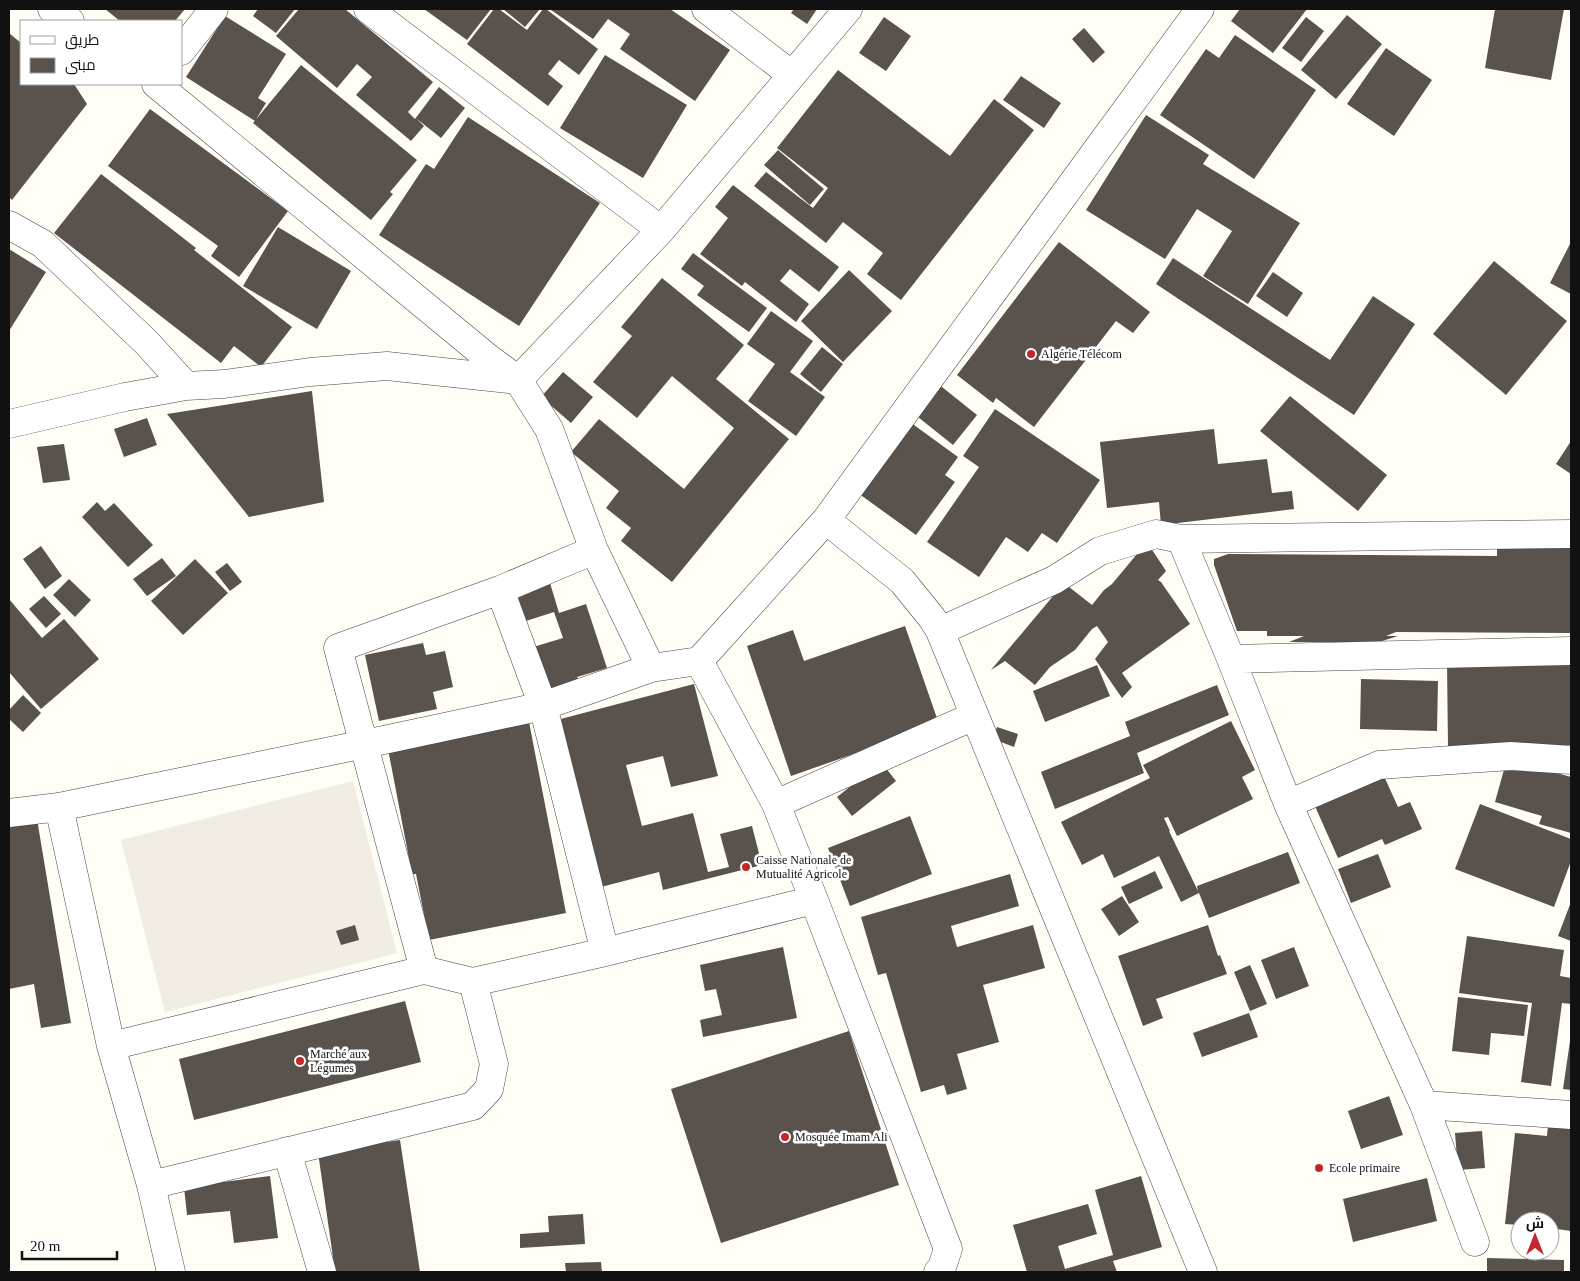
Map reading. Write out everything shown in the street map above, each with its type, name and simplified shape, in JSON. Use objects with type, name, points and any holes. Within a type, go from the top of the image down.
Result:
[{"type":"street","points":[[52,9],[68,20]]},
{"type":"street","points":[[182,50],[214,9]]},
{"type":"street","points":[[368,9],[661,230]]},
{"type":"street","points":[[706,9],[792,75]]},
{"type":"street","points":[[518,380],[661,230],[848,9]]},
{"type":"street","points":[[9,813],[59,807],[544,706],[651,668],[700,661],[826,520],[1200,9]]},
{"type":"street","points":[[157,85],[479,351],[518,380],[549,430],[594,550],[651,668]]},
{"type":"street","points":[[9,224],[43,244],[147,343],[186,386]]},
{"type":"street","points":[[9,424],[125,397],[186,386],[224,384],[310,372],[387,366],[518,380]]},
{"type":"street","points":[[826,520],[902,581],[940,631],[1203,1272]]},
{"type":"street","points":[[940,631],[1054,580],[1100,551],[1156,534],[1181,539],[1571,534]]},
{"type":"street","points":[[1181,539],[1288,804],[1424,1106],[1475,1242]]},
{"type":"street","points":[[424,970],[338,648],[500,590],[594,550]]},
{"type":"street","points":[[500,590],[544,706],[605,952]]},
{"type":"street","points":[[1231,659],[1571,651]]},
{"type":"street","points":[[700,661],[776,804],[814,900],[948,1249],[942,1270],[938,1272]]},
{"type":"street","points":[[776,804],[974,716]]},
{"type":"street","points":[[1288,804],[1379,764],[1511,756],[1571,760]]},
{"type":"street","points":[[59,807],[112,1046],[151,1185],[171,1272]]},
{"type":"street","points":[[112,1046],[424,970],[473,982],[605,952],[814,900]]},
{"type":"street","points":[[151,1185],[473,1106],[489,1089],[494,1064],[473,982]]},
{"type":"street","points":[[1424,1106],[1571,1115]]},
{"type":"street","points":[[287,1151],[322,1272]]},
{"type":"shaded area","points":[[353,781],[397,953],[165,1012],[121,840]]},
{"type":"building","points":[[105,9],[185,9],[176,20],[119,20]]},
{"type":"building","points":[[258,9],[295,9],[276,33],[253,16]]},
{"type":"building","points":[[299,9],[345,9],[433,82],[408,112],[415,119],[439,87],[465,108],[441,138],[417,119],[424,126],[411,141],[356,95],[372,77],[357,64],[337,88],[276,36]]},
{"type":"building","points":[[424,9],[491,9],[467,40]]},
{"type":"building","points":[[494,9],[499,9],[527,30],[543,9],[546,9],[598,49],[579,75],[559,60],[548,74],[563,86],[548,106],[467,44]]},
{"type":"building","points":[[503,9],[540,9],[525,27]]},
{"type":"building","points":[[552,9],[670,9],[730,50],[695,101],[620,49],[630,34],[608,19],[593,39]]},
{"type":"building","points":[[794,9],[817,9],[807,24],[791,13]]},
{"type":"building","points":[[1240,9],[1307,9],[1273,53],[1231,21]]},
{"type":"building","points":[[1495,9],[1564,9],[1551,80],[1485,68]]},
{"type":"building","points":[[1347,15],[1382,44],[1336,99],[1301,70]]},
{"type":"building","points":[[225,16],[286,54],[258,98],[266,103],[255,121],[186,77]]},
{"type":"building","points":[[884,17],[911,36],[886,71],[859,53]]},
{"type":"building","points":[[1306,17],[1324,31],[1301,62],[1282,48]]},
{"type":"building","points":[[1084,28],[1105,52],[1093,63],[1072,39]]},
{"type":"building","points":[[9,33],[20,42],[20,85],[75,85],[87,104],[12,200],[9,197]]},
{"type":"building","points":[[1235,35],[1316,90],[1254,179],[1160,115],[1206,49],[1219,58]]},
{"type":"building","points":[[1386,48],[1432,80],[1394,136],[1347,104]]},
{"type":"building","points":[[605,55],[687,105],[643,178],[560,128]]},
{"type":"building","points":[[301,65],[417,160],[390,192],[393,194],[371,220],[253,123]]},
{"type":"building","points":[[838,70],[950,156],[994,99],[1034,130],[901,300],[867,274],[883,253],[843,222],[826,243],[754,186],[766,172],[813,208],[828,188],[777,148]]},
{"type":"building","points":[[1021,76],[1061,103],[1044,128],[1003,100]]},
{"type":"building","points":[[150,109],[288,211],[239,277],[211,256],[218,246],[108,166]]},
{"type":"building","points":[[1146,115],[1209,155],[1203,164],[1300,223],[1248,304],[1203,276],[1232,231],[1197,209],[1165,259],[1086,210]]},
{"type":"building","points":[[468,117],[600,203],[519,326],[379,235],[426,164],[434,169]]},
{"type":"building","points":[[778,150],[824,189],[810,205],[764,165]]},
{"type":"building","points":[[101,174],[196,248],[194,250],[292,327],[261,367],[234,346],[221,363],[54,233]]},
{"type":"building","points":[[733,185],[839,267],[819,292],[790,269],[780,281],[809,304],[796,322],[745,282],[742,286],[700,254],[728,218],[715,207]]},
{"type":"building","points":[[278,227],[351,271],[317,329],[243,286]]},
{"type":"building","name":"Algérie Télécom","points":[[1059,242],[1150,312],[1133,333],[1116,321],[1034,427],[996,398],[993,403],[957,375]]},
{"type":"building","points":[[1571,242],[1571,294],[1550,283]]},
{"type":"building","points":[[9,249],[46,272],[9,331]]},
{"type":"building","points":[[693,253],[767,308],[749,332],[697,295],[704,286],[681,269]]},
{"type":"building","points":[[1173,258],[1330,360],[1373,296],[1415,324],[1354,415],[1156,284]]},
{"type":"building","points":[[1494,261],[1567,321],[1506,395],[1433,334]]},
{"type":"building","points":[[849,270],[892,311],[843,362],[801,321]]},
{"type":"building","points":[[1273,272],[1303,293],[1287,317],[1256,296]]},
{"type":"building","points":[[662,278],[744,345],[716,379],[789,439],[672,582],[621,541],[631,528],[606,508],[619,491],[571,452],[599,419],[684,489],[734,428],[672,376],[637,418],[593,382],[632,336],[621,327]]},
{"type":"building","points":[[771,311],[813,341],[790,372],[825,397],[796,436],[748,401],[775,364],[747,344]]},
{"type":"building","points":[[822,347],[843,364],[821,392],[800,374]]},
{"type":"building","points":[[563,372],[593,397],[571,423],[541,397]]},
{"type":"building","points":[[937,383],[977,415],[953,445],[913,413]]},
{"type":"building","points":[[312,391],[324,502],[249,517],[167,414]]},
{"type":"building","points":[[1290,396],[1387,475],[1358,511],[1260,431]]},
{"type":"building","points":[[995,409],[1100,480],[1057,543],[1042,533],[1028,552],[1006,537],[979,577],[927,542],[979,467],[963,456]]},
{"type":"building","points":[[903,417],[958,457],[945,475],[955,482],[916,535],[851,488]]},
{"type":"building","points":[[147,418],[157,445],[124,457],[114,429]]},
{"type":"building","points":[[1214,429],[1218,464],[1267,459],[1272,493],[1292,491],[1294,509],[1161,525],[1159,502],[1107,508],[1100,442]]},
{"type":"building","points":[[1571,441],[1571,474],[1556,464]]},
{"type":"building","points":[[64,444],[70,480],[43,483],[37,447]]},
{"type":"building","points":[[97,502],[105,511],[114,503],[153,545],[128,567],[82,517]]},
{"type":"building","points":[[1147,542],[1166,571],[1158,580],[1190,624],[1122,673],[1132,687],[1122,698],[1095,659],[1108,642],[1097,626],[1092,629],[1075,650],[1050,667],[1035,685],[1005,661],[991,670],[1064,583],[1092,605]]},
{"type":"building","points":[[1497,545],[1571,546],[1571,633],[1396,632],[1386,636],[1398,636],[1379,642],[1289,642],[1304,636],[1267,636],[1267,631],[1237,631],[1214,565],[1214,559],[1228,554],[1497,556]]},
{"type":"building","points":[[41,546],[62,576],[45,589],[23,559]]},
{"type":"building","points":[[162,558],[176,576],[147,596],[133,579]]},
{"type":"building","points":[[195,559],[228,593],[183,635],[151,601]]},
{"type":"building","points":[[227,563],[242,582],[230,591],[215,572]]},
{"type":"building","points":[[69,579],[91,600],[75,617],[53,595]]},
{"type":"building","points":[[550,583],[559,613],[586,604],[607,668],[577,677],[579,681],[544,692],[530,648],[563,638],[554,612],[526,621],[517,594]]},
{"type":"building","points":[[44,596],[61,614],[46,628],[29,609]]},
{"type":"building","points":[[9,599],[42,638],[64,619],[99,659],[41,709],[9,672]]},
{"type":"building","points":[[905,626],[939,724],[791,776],[747,646],[793,630],[804,661]]},
{"type":"building","points":[[423,643],[426,655],[445,651],[453,687],[433,692],[437,709],[379,721],[365,655]]},
{"type":"building","points":[[1571,659],[1571,745],[1448,747],[1447,661]]},
{"type":"building","points":[[1097,665],[1110,696],[1045,722],[1033,691]]},
{"type":"building","points":[[1361,679],[1438,681],[1437,731],[1360,729]]},
{"type":"building","points":[[694,684],[718,776],[671,787],[663,756],[626,765],[642,826],[693,813],[708,872],[729,867],[720,834],[752,826],[762,865],[663,890],[659,872],[597,888],[553,721]]},
{"type":"building","points":[[1217,685],[1229,715],[1137,753],[1144,773],[1055,809],[1041,772],[1130,736],[1125,722]]},
{"type":"building","points":[[23,695],[41,713],[23,732],[9,719],[9,710]]},
{"type":"building","points":[[1231,721],[1255,770],[1242,777],[1253,799],[1177,836],[1168,817],[1164,818],[1169,831],[1198,891],[1197,886],[1288,852],[1300,883],[1209,918],[1199,893],[1181,902],[1159,856],[1114,878],[1103,854],[1082,865],[1061,822],[1150,778],[1143,765]]},
{"type":"building","points":[[529,722],[566,913],[429,940],[416,874],[412,874],[388,749]]},
{"type":"building","points":[[997,727],[1018,734],[1014,747],[993,739]]},
{"type":"building","points":[[1507,759],[1571,777],[1571,833],[1539,824],[1542,816],[1495,802]]},
{"type":"building","points":[[881,762],[896,781],[852,816],[837,797]]},
{"type":"building","points":[[1383,774],[1398,807],[1410,802],[1422,829],[1385,845],[1382,839],[1338,858],[1314,804]]},
{"type":"building","points":[[1480,804],[1571,839],[1571,861],[1554,907],[1455,869]]},
{"type":"building","points":[[36,813],[71,1023],[41,1028],[34,984],[9,989],[9,818]]},
{"type":"building","points":[[910,816],[932,874],[850,906],[828,848]]},
{"type":"building","points":[[1378,854],[1391,887],[1351,903],[1338,869]]},
{"type":"building","points":[[1155,871],[1163,888],[1129,904],[1121,887]]},
{"type":"building","points":[[1010,874],[1019,906],[951,926],[957,947],[1033,925],[1045,968],[983,985],[999,1042],[957,1054],[967,1089],[947,1095],[944,1085],[921,1092],[886,973],[878,975],[861,917]]},
{"type":"building","points":[[1122,896],[1139,922],[1119,936],[1101,909]]},
{"type":"building","points":[[1571,902],[1571,941],[1558,936]]},
{"type":"building","points":[[355,925],[359,940],[341,945],[336,931]]},
{"type":"building","points":[[1208,925],[1218,956],[1220,955],[1227,974],[1156,999],[1163,1018],[1143,1026],[1118,956]]},
{"type":"building","points":[[1467,936],[1564,950],[1560,976],[1571,978],[1571,1004],[1562,1003],[1551,1086],[1521,1082],[1532,1003],[1459,993]]},
{"type":"building","points":[[783,947],[797,1018],[703,1037],[700,1020],[722,1015],[716,989],[705,991],[700,965]]},
{"type":"building","points":[[1294,947],[1309,986],[1276,999],[1261,960]]},
{"type":"building","points":[[1250,965],[1267,1004],[1250,1011],[1234,972]]},
{"type":"building","points":[[1458,997],[1528,1005],[1524,1036],[1491,1033],[1489,1055],[1452,1051]]},
{"type":"building","name":"Marché aux Légumes","points":[[405,1001],[421,1062],[194,1120],[179,1059]]},
{"type":"building","points":[[1249,1013],[1258,1037],[1202,1057],[1193,1033]]},
{"type":"building","name":"Mosquée Imam Ali","points":[[849,1031],[899,1185],[721,1243],[671,1089]]},
{"type":"building","points":[[1571,1041],[1571,1090],[1563,1089]]},
{"type":"building","points":[[1389,1096],[1403,1135],[1361,1149],[1348,1111]]},
{"type":"building","points":[[1548,1125],[1571,1127],[1571,1231],[1560,1229],[1560,1211],[1510,1211],[1510,1224],[1505,1224],[1515,1133],[1547,1136]]},
{"type":"building","points":[[1482,1131],[1485,1168],[1458,1170],[1455,1133]]},
{"type":"building","points":[[400,1140],[420,1272],[335,1272],[318,1152]]},
{"type":"building","points":[[270,1176],[278,1238],[234,1243],[230,1211],[187,1215],[184,1187]]},
{"type":"building","points":[[1141,1176],[1162,1247],[1113,1261],[1117,1272],[1027,1272],[1013,1225],[1088,1204],[1097,1234],[1058,1246],[1065,1269],[1113,1255],[1095,1190]]},
{"type":"building","points":[[1427,1178],[1437,1221],[1353,1242],[1343,1199]]},
{"type":"building","points":[[583,1214],[585,1244],[520,1248],[520,1234],[549,1232],[548,1216]]},
{"type":"building","points":[[1487,1258],[1510,1259],[1510,1261],[1564,1260],[1564,1272],[1487,1272]]},
{"type":"building","points":[[601,1262],[602,1272],[566,1272],[565,1263]]},
{"type":"place","name":"Algérie Télécom","points":[[1031,354]]},
{"type":"place","name":"Caisse Nationale de Mutualité Agricole","points":[[746,867]]},
{"type":"place","name":"Marché aux Légumes","points":[[300,1061]]},
{"type":"place","name":"Mosquée Imam Ali","points":[[785,1137]]},
{"type":"place","name":"Ecole primaire","points":[[1319,1168]]}]
